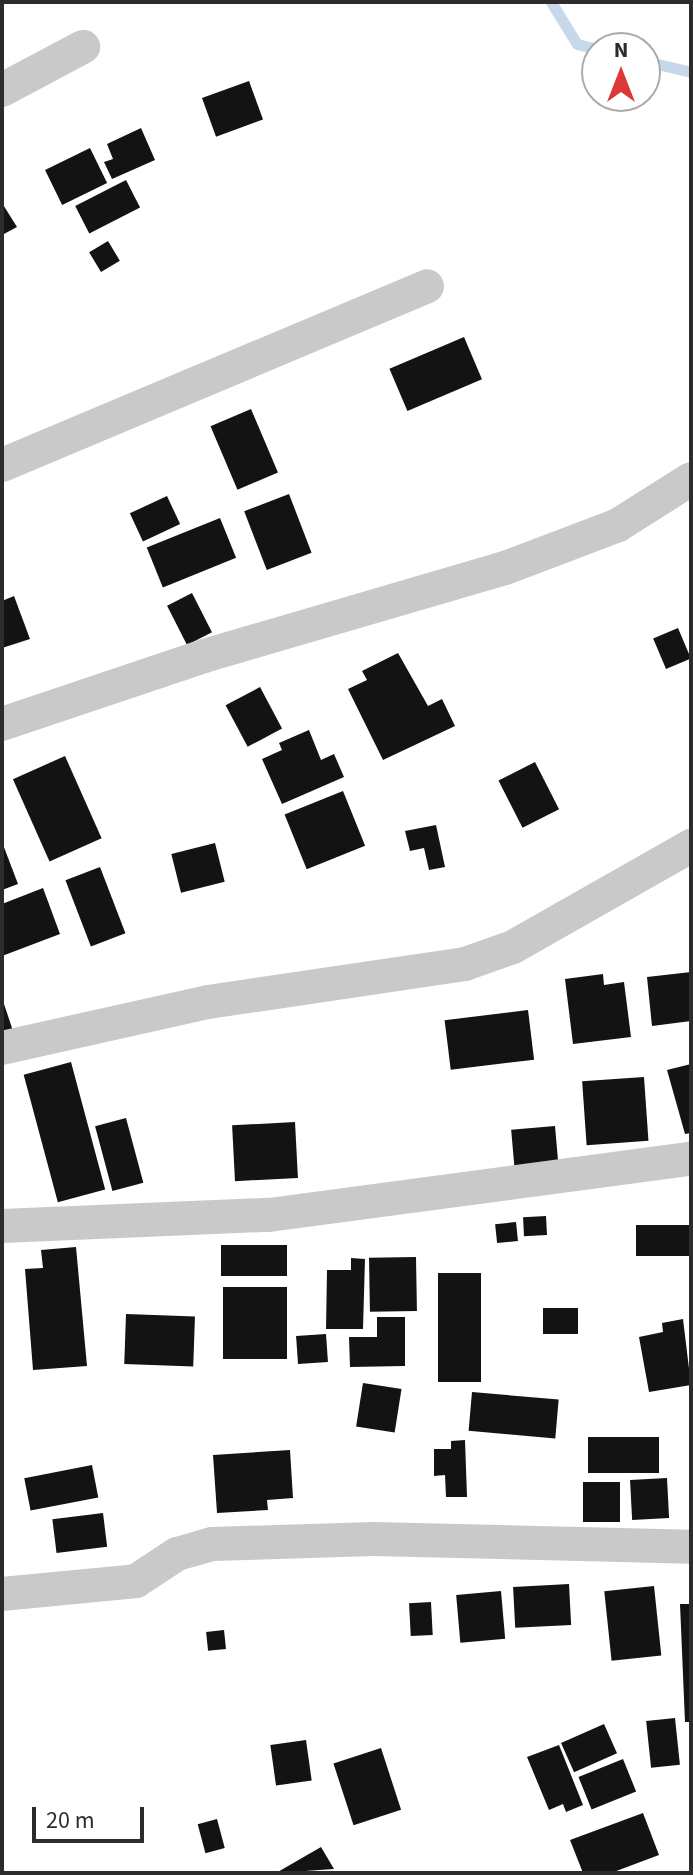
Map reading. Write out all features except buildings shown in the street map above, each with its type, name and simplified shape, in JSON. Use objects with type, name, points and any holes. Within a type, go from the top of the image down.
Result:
[{"type":"street","points":[[2,90],[83,47]]},
{"type":"street","points":[[2,465],[427,286]]},
{"type":"street","points":[[2,724],[204,656],[505,568],[618,525],[691,479]]},
{"type":"street","points":[[2,1048],[208,1002],[465,964],[513,947],[691,846]]},
{"type":"street","points":[[2,1226],[269,1215],[691,1159]]},
{"type":"street","points":[[2,1594],[136,1581],[177,1554],[212,1544],[373,1539],[691,1547]]},
{"type":"waterway","points":[[551,2],[577,44],[581,45]]},
{"type":"waterway","points":[[661,65],[691,72]]}]
